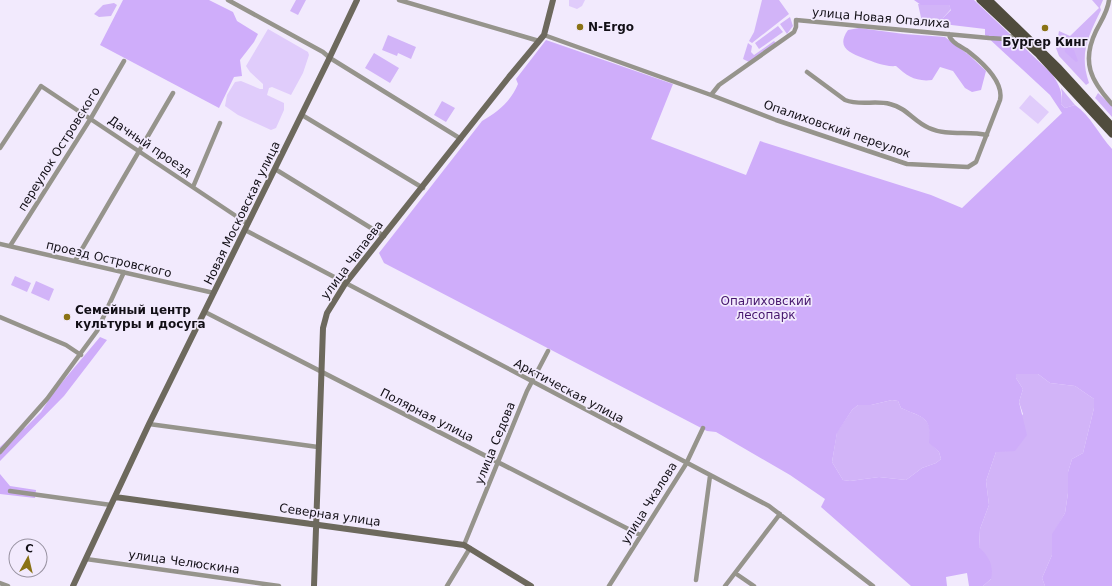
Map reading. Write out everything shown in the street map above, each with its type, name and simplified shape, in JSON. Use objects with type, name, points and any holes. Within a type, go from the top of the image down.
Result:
[{"type":"main road","points":[[980,0],[1017,34],[1067,84],[1112,134]]},
{"type":"main road","points":[[989,0],[1059,68],[1112,126]]},
{"type":"street","points":[[228,0],[323,52],[330,58],[461,139]]},
{"type":"street","name":"Новая Московская улица","points":[[73,586],[149,424],[206,312],[357,0]]},
{"type":"street","points":[[399,0],[539,41]]},
{"type":"street","name":"улица Чапаева","points":[[314,586],[320,372],[324,320],[345,284],[544,35],[553,0]]},
{"type":"street","points":[[1110,0],[1091,44],[1089,63],[1095,83],[1112,104]]},
{"type":"street","name":"улица Новая Опалиха","points":[[711,95],[719,85],[794,32],[796,20],[1005,39],[1017,34]]},
{"type":"street","name":"Опалиховский переулок","points":[[711,95],[776,120],[913,166],[972,166],[976,162],[987,135],[1000,100],[1001,90],[999,84],[981,63],[953,41],[949,34]]},
{"type":"street","points":[[544,35],[649,71],[711,95]]},
{"type":"street","name":"переулок Островского","points":[[10,246],[91,118],[124,61]]},
{"type":"street","points":[[807,72],[840,96],[851,102],[882,103],[900,107],[923,126],[930,129],[987,135]]},
{"type":"street","name":"Дачный проезд","points":[[0,148],[41,86],[193,187],[246,227]]},
{"type":"street","points":[[75,261],[173,93]]},
{"type":"street","points":[[302,115],[423,188]]},
{"type":"street","points":[[193,187],[220,123]]},
{"type":"street","points":[[275,169],[384,236]]},
{"type":"street","name":"Арктическая улица","points":[[246,227],[345,284],[686,464],[756,499],[780,514],[873,586]]},
{"type":"street","name":"проезд Островского","points":[[0,244],[214,294]]},
{"type":"street","points":[[0,452],[47,399],[97,331],[124,272]]},
{"type":"street","name":"Полярная улица","points":[[206,312],[320,372],[640,535]]},
{"type":"street","points":[[0,317],[66,345],[80,354]]},
{"type":"street","name":"улица Седова","points":[[446,586],[467,546],[498,462],[532,382],[548,351]]},
{"type":"street","points":[[149,424],[318,447]]},
{"type":"street","name":"улица Чкалова","points":[[609,586],[686,464],[703,428]]},
{"type":"street","points":[[696,580],[710,476]]},
{"type":"street","points":[[10,491],[111,505]]},
{"type":"street","name":"Северная улица","points":[[115,497],[467,546],[531,586]]},
{"type":"street","points":[[725,586],[780,514]]},
{"type":"street","name":"улица Челюскина","points":[[86,559],[279,586]]},
{"type":"street","points":[[735,573],[754,586]]},
{"type":"street","points":[[0,583],[8,586]]},
{"type":"shaded area","points":[[296,0],[306,0],[298,15],[290,11]]},
{"type":"shaded area","points":[[569,0],[585,0],[582,6],[577,9],[569,6]]},
{"type":"shaded area","points":[[762,0],[779,0],[789,14],[752,43],[749,41],[754,32]]},
{"type":"shaded area","points":[[1092,0],[1103,0],[1100,7],[1101,10],[1086,45],[1085,63],[1089,83],[1086,85],[1059,56],[1056,48],[1059,31],[1070,36],[1099,8]]},
{"type":"shaded area","points":[[114,3],[117,5],[111,16],[99,17],[94,14],[103,5]]},
{"type":"shaded area","points":[[918,4],[949,5],[951,9],[943,18],[943,24],[922,22]]},
{"type":"shaded area","points":[[790,17],[793,26],[787,34],[780,24]]},
{"type":"shaded area","points":[[778,26],[783,32],[759,49],[755,43]]},
{"type":"shaded area","points":[[268,29],[308,52],[309,55],[303,73],[291,95],[272,87],[269,88],[267,95],[284,103],[284,110],[276,128],[271,130],[238,115],[225,106],[227,95],[235,82],[241,81],[263,89],[263,84],[250,72],[246,66]]},
{"type":"shaded area","points":[[388,35],[416,47],[411,59],[398,53],[397,56],[382,50]]},
{"type":"shaded area","points":[[774,41],[776,43],[749,62],[743,59],[748,43],[752,46],[751,52],[754,55]]},
{"type":"shaded area","points":[[374,53],[399,68],[390,83],[365,68]]},
{"type":"shaded area","points":[[1061,88],[1075,105],[1065,108],[1061,104]]},
{"type":"shaded area","points":[[1098,93],[1112,106],[1112,117],[1095,98]]},
{"type":"shaded area","points":[[1030,95],[1049,112],[1038,124],[1019,108]]},
{"type":"shaded area","points":[[442,101],[455,108],[446,122],[434,115]]},
{"type":"shaded area","points":[[15,276],[31,283],[27,292],[11,285]]},
{"type":"shaded area","points":[[36,281],[54,289],[49,301],[31,293]]},
{"type":"shaded area","points":[[1016,374],[1038,374],[1050,383],[1075,386],[1094,399],[1094,408],[1083,453],[1072,459],[1068,472],[1068,493],[1065,513],[1053,534],[1052,555],[1042,578],[1045,586],[983,586],[991,579],[979,547],[980,529],[989,505],[986,481],[996,452],[1023,414],[1019,402],[1023,389],[1016,378]]},
{"type":"shaded area","points":[[892,400],[898,401],[901,408],[920,416],[928,423],[930,443],[939,452],[941,459],[936,463],[922,468],[906,480],[879,477],[850,481],[843,480],[832,462],[837,432],[852,410],[858,405],[871,405]]},
{"type":"green space","points":[[123,0],[209,0],[233,12],[237,21],[258,34],[254,42],[240,60],[242,76],[234,77],[219,108],[100,45]]},
{"type":"green space","name":"Опалиховский лесопарк","points":[[914,0],[974,0],[1052,74],[1060,88],[1061,104],[1065,108],[1075,105],[1081,109],[1112,149],[1112,586],[1045,586],[1042,578],[1052,555],[1052,534],[1065,513],[1068,493],[1068,472],[1072,459],[1083,453],[1094,408],[1094,399],[1075,386],[1050,383],[1038,374],[1016,374],[1016,378],[1023,389],[1019,402],[1027,435],[1015,451],[996,452],[986,481],[989,505],[980,529],[979,547],[986,554],[990,562],[992,570],[991,579],[983,586],[969,586],[967,573],[946,577],[947,586],[911,586],[821,507],[825,499],[790,475],[716,432],[707,431],[384,263],[379,253],[482,121],[499,110],[512,96],[518,84],[516,79],[546,40],[673,84],[651,139],[746,175],[760,141],[931,195],[962,208],[1062,113],[1050,95],[985,35],[985,29],[943,24],[943,18],[951,10],[949,5],[921,5]],"holes":[[[892,400],[898,401],[901,408],[920,416],[927,423],[930,434],[929,443],[939,452],[941,459],[936,463],[922,468],[906,480],[879,477],[850,481],[843,480],[832,462],[837,433],[852,410],[858,405],[871,405]]]},
{"type":"green space","points":[[859,28],[904,34],[945,37],[969,55],[986,71],[981,90],[972,92],[965,88],[953,71],[940,67],[932,80],[921,80],[912,78],[896,66],[880,64],[849,51],[844,45],[843,41],[845,36],[848,30]]},
{"type":"green space","points":[[1064,44],[1068,44],[1074,50],[1078,61],[1076,62],[1065,52]]},
{"type":"green space","points":[[100,337],[107,340],[64,396],[0,461],[0,447],[15,433],[25,428],[41,412],[53,393]]},
{"type":"green space","points":[[0,474],[10,486],[36,490],[35,498],[0,494]]},
{"type":"place","name":"N-Ergo","points":[[580,27]]},
{"type":"place","name":"Бургер Кинг","points":[[1045,28]]},
{"type":"place","name":"Семейный центр культуры и досуга","points":[[67,317]]}]
